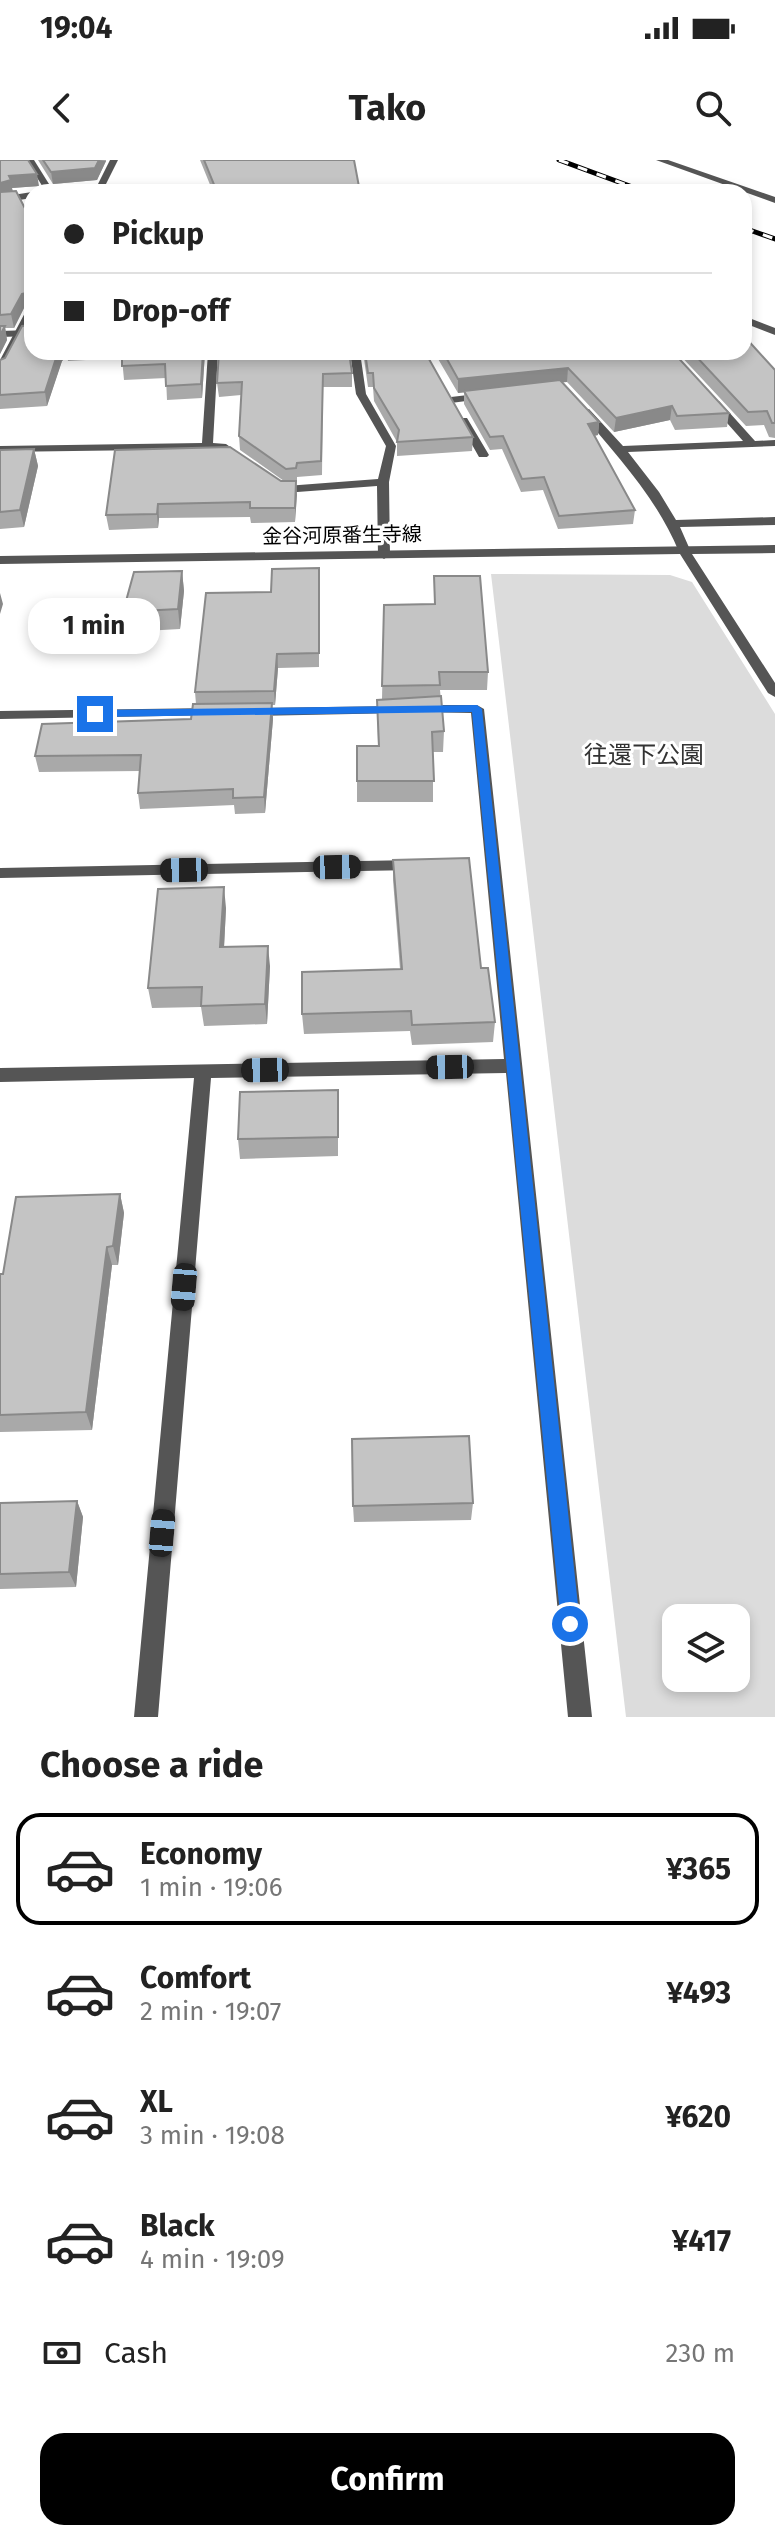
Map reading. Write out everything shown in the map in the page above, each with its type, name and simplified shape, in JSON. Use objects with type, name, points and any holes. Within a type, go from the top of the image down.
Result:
[{"type":"street","points":[[30,160],[45,184]]},
{"type":"street","points":[[103,184],[114,160]]},
{"type":"street","points":[[660,160],[729,184]]},
{"type":"street","points":[[752,192],[775,200]]},
{"type":"street","points":[[0,200],[24,196]]},
{"type":"street","points":[[752,322],[775,332]]},
{"type":"street","points":[[0,370],[24,326]]},
{"type":"street","points":[[0,334],[24,334]]},
{"type":"street","points":[[207,446],[212,360]]},
{"type":"street","points":[[356,360],[361,394],[391,446],[383,482],[384,555]]},
{"type":"street","points":[[703,390],[752,444]]},
{"type":"street","points":[[483,455],[448,395],[493,395]]},
{"type":"street","points":[[573,397],[621,449],[674,524],[685,552],[775,693]]},
{"type":"street","points":[[621,449],[775,443]]},
{"type":"street","points":[[0,449],[222,446],[247,464]]},
{"type":"street","points":[[272,481],[284,490],[383,482]]},
{"type":"street","points":[[674,524],[775,521]]},
{"type":"street","name":"金谷河原番生寺線","points":[[0,560],[775,549]]},
{"type":"street","points":[[0,715],[477,709],[483,864],[512,1066],[580,1717]]},
{"type":"street","points":[[0,873],[428,865]]},
{"type":"street","points":[[0,1075],[512,1066]]},
{"type":"street","points":[[146,1717],[203,1072]]},
{"type":"green space","name":"往還下公園","points":[[491,574],[670,575],[692,582],[775,714],[775,1717],[626,1717]]},
{"type":"building","points":[[0,160],[28,160],[37,174],[9,176],[11,180],[0,183]]},
{"type":"building","points":[[43,160],[99,160],[95,168],[51,172]]},
{"type":"building","points":[[204,160],[354,160],[358,184],[214,184]]},
{"type":"building","points":[[16,191],[24,206],[24,294],[11,314],[0,315],[0,192]]},
{"type":"building","points":[[22,326],[24,360],[55,360],[45,392],[0,395],[0,360],[5,358]]},
{"type":"building","points":[[752,345],[775,370],[775,423],[772,423],[767,411],[748,412],[699,360],[752,360]]},
{"type":"building","points":[[122,360],[202,360],[201,384],[166,386],[165,364],[122,366]]},
{"type":"building","points":[[218,360],[350,360],[352,373],[323,374],[321,461],[297,463],[296,468],[286,469],[239,436],[242,382],[217,383]]},
{"type":"building","points":[[366,360],[430,360],[473,437],[397,442],[399,430],[374,388],[373,373],[368,373]]},
{"type":"building","points":[[447,360],[680,360],[729,413],[677,416],[672,406],[616,418],[568,368],[458,379]]},
{"type":"building","points":[[560,380],[599,422],[588,424],[635,510],[559,516],[544,477],[522,479],[503,436],[490,437],[464,391]]},
{"type":"building","points":[[230,447],[281,481],[296,481],[295,508],[250,508],[250,502],[158,504],[157,514],[106,515],[115,450]]},
{"type":"building","points":[[34,449],[20,510],[0,512],[0,450]]},
{"type":"building","points":[[319,568],[319,653],[277,654],[274,691],[195,692],[206,593],[271,592],[272,569]]},
{"type":"building","points":[[182,571],[178,609],[123,612],[134,572]]},
{"type":"building","points":[[434,576],[480,576],[488,672],[439,672],[440,685],[382,686],[384,605],[435,604]]},
{"type":"building","points":[[441,696],[444,731],[432,732],[434,781],[357,781],[357,746],[379,746],[377,700]]},
{"type":"building","points":[[272,703],[264,797],[233,798],[233,789],[138,793],[141,755],[35,756],[42,724],[191,719],[193,704]]},
{"type":"building","points":[[469,858],[481,968],[488,968],[495,1022],[412,1025],[411,1011],[302,1014],[302,972],[402,969],[393,860]]},
{"type":"building","points":[[224,887],[220,947],[268,946],[265,1004],[201,1006],[202,987],[148,988],[158,889]]},
{"type":"building","points":[[338,1090],[338,1137],[238,1139],[240,1092]]},
{"type":"building","points":[[120,1194],[113,1246],[107,1247],[86,1412],[0,1415],[0,1274],[3,1274],[16,1197]]},
{"type":"building","points":[[469,1436],[473,1503],[353,1506],[352,1439]]},
{"type":"building","points":[[77,1501],[69,1572],[0,1574],[0,1503]]},
{"type":"railway","points":[[559,160],[624,184]]},
{"type":"railway","points":[[752,231],[775,239]]},
{"type":"route","points":[[95,714],[477,709],[570,1624]]}]
